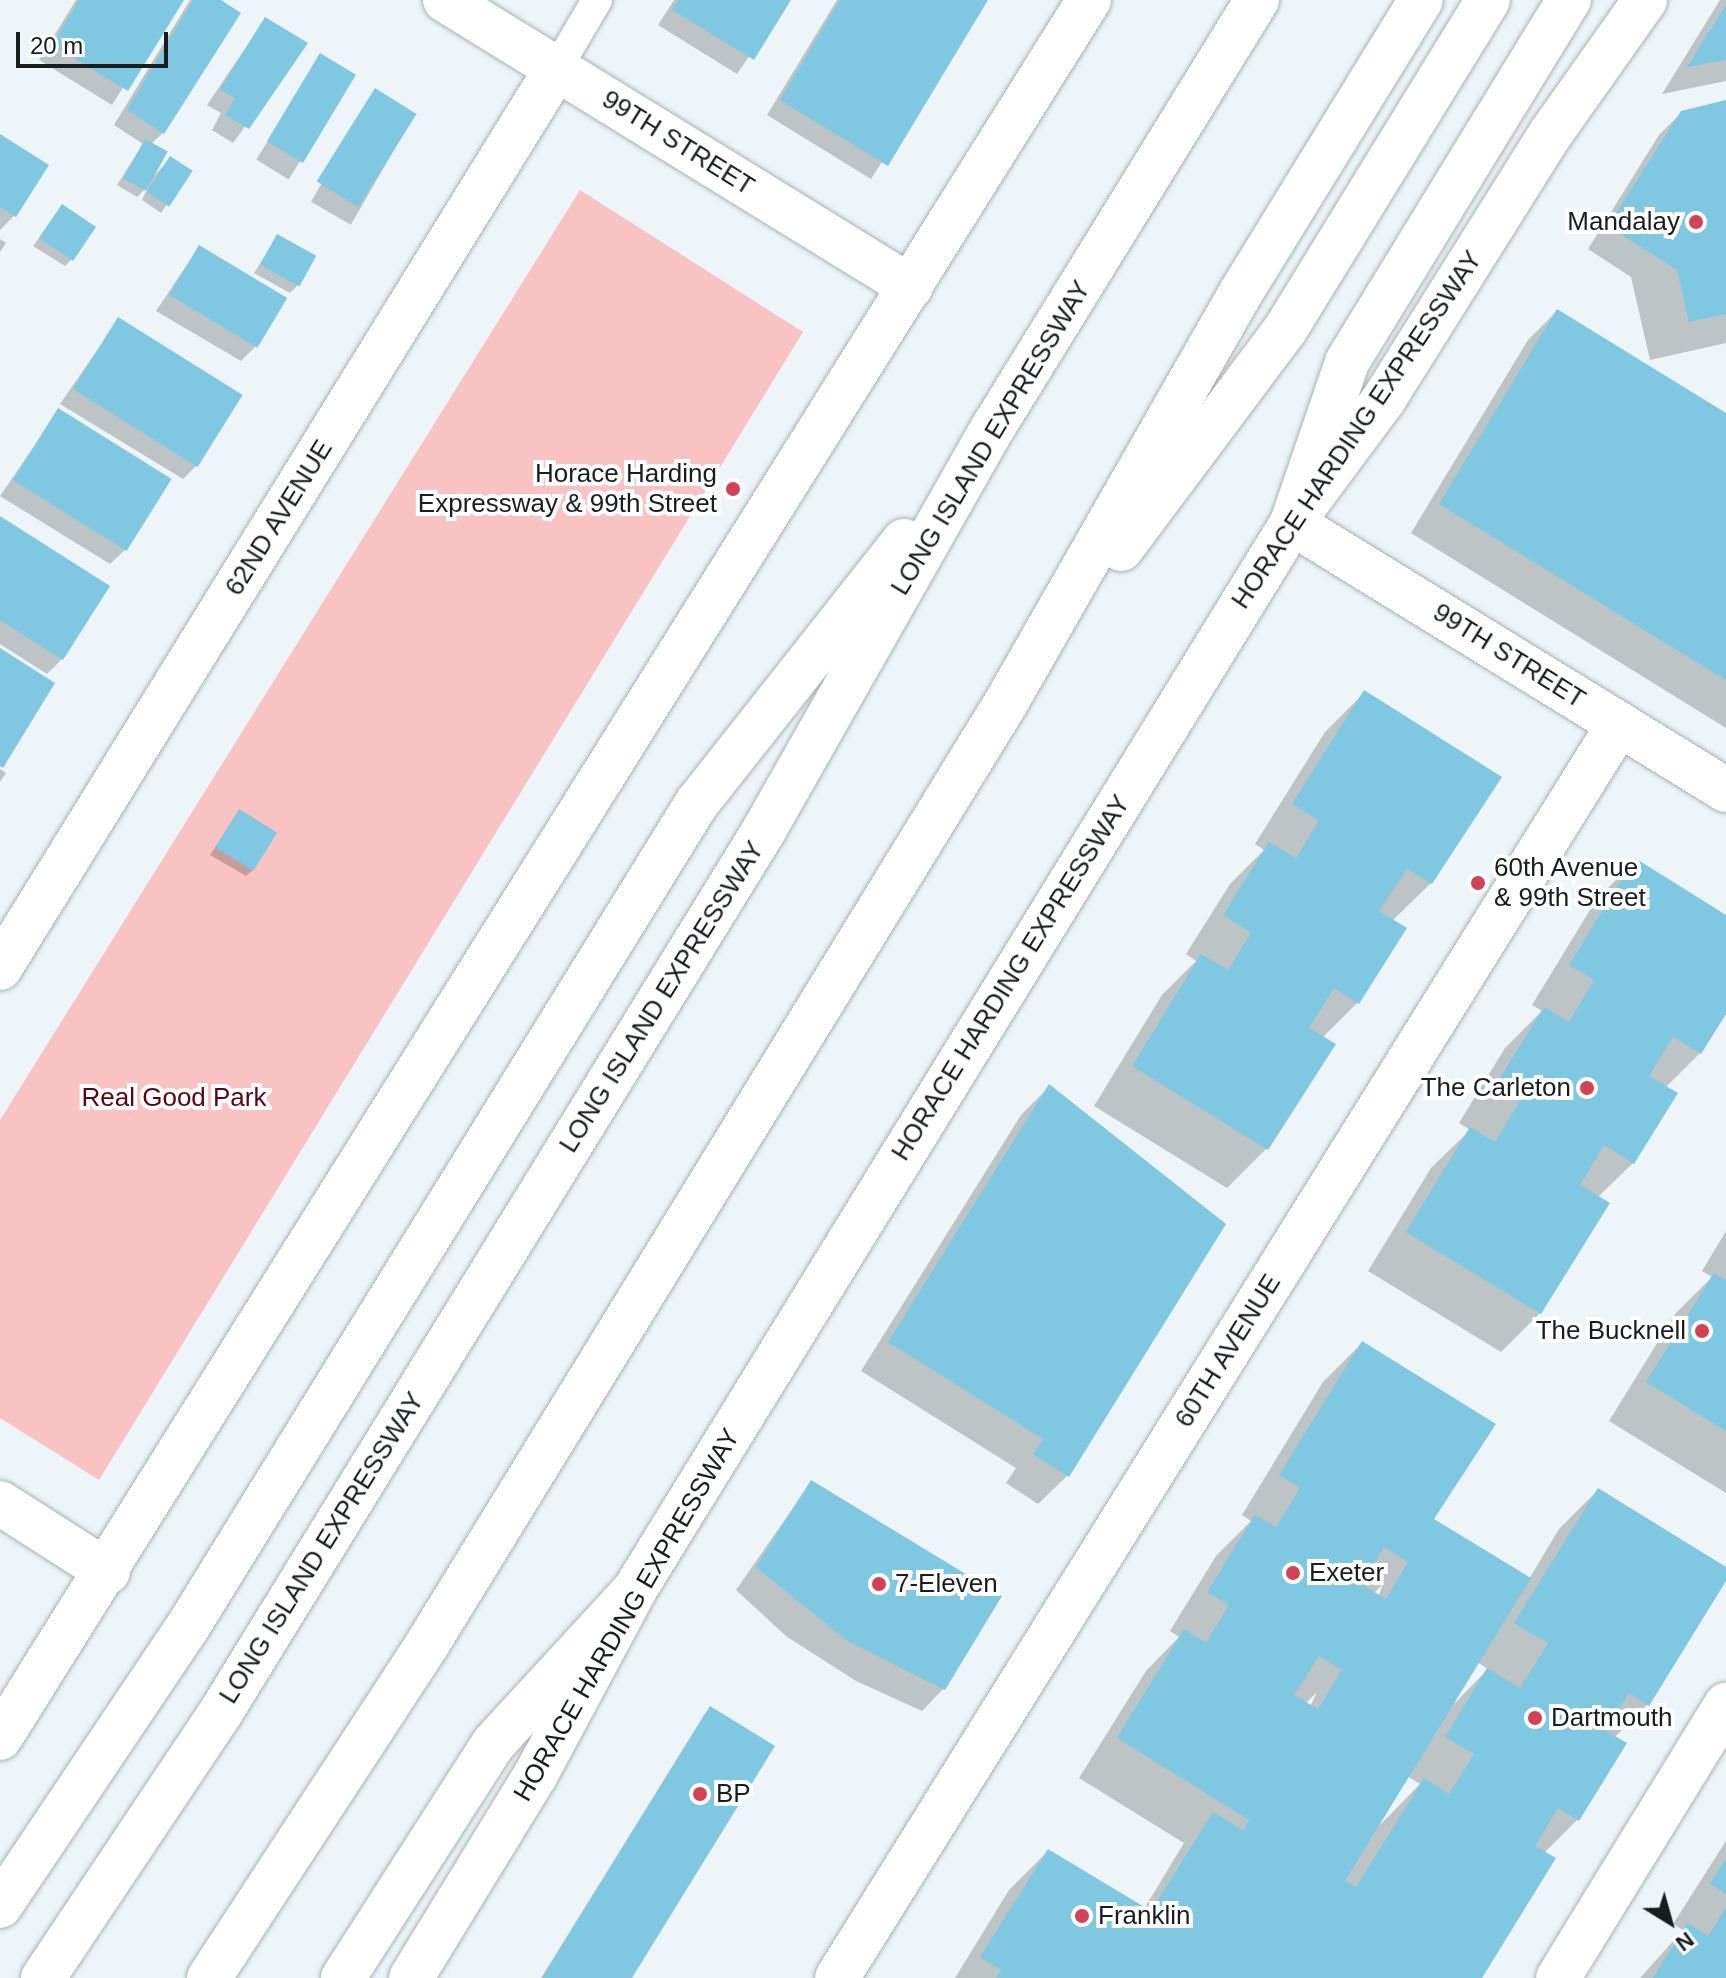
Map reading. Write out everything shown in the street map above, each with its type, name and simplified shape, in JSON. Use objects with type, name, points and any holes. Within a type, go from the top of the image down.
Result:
[{"type":"main road","name":"99TH STREET","points":[[445,0],[911,287]]},
{"type":"main road","points":[[0,1738],[108,1572],[1089,0]]},
{"type":"main road","name":"LONG ISLAND EXPRESSWAY","points":[[43,1978],[221,1712],[763,832],[994,426],[1257,0]]},
{"type":"main road","points":[[209,1978],[428,1643],[1007,701],[1240,294],[1421,0]]},
{"type":"main road","points":[[1007,701],[1285,330],[1488,0]]},
{"type":"main road","points":[[1292,523],[1347,362],[1569,0]]},
{"type":"main road","name":"HORACE HARDING EXPRESSWAY","points":[[411,1978],[535,1776],[634,1591],[1292,523],[1384,399],[1551,133],[1645,0]]},
{"type":"main road","name":"62ND AVENUE","points":[[0,968],[557,68]]},
{"type":"main road","points":[[0,1906],[187,1628],[697,803],[994,426]]},
{"type":"main road","name":"99TH STREET","points":[[1292,523],[1726,790]]},
{"type":"main road","name":"60TH AVENUE","points":[[837,1978],[1619,724]]},
{"type":"main road","points":[[0,1503],[108,1572]]},
{"type":"main road","points":[[343,1978],[494,1743],[634,1591]]},
{"type":"main road","points":[[1558,1978],[1726,1705]]},
{"type":"lane","points":[[557,68],[597,0]]},
{"type":"green space","name":"Real Good Park","points":[[580,190],[803,332],[99,1480],[0,1418],[0,1120]]},
{"type":"building","points":[[79,0],[184,0],[128,91],[52,45]]},
{"type":"building","points":[[193,0],[221,0],[241,13],[164,134],[127,110]]},
{"type":"building","points":[[678,0],[791,0],[754,60],[672,10]]},
{"type":"building","points":[[840,0],[988,0],[888,166],[780,100]]},
{"type":"building","points":[[1726,5],[1726,60],[1687,67]]},
{"type":"building","points":[[265,17],[308,43],[249,129],[225,115],[235,98],[220,89]]},
{"type":"building","points":[[320,53],[356,75],[303,163],[267,141]]},
{"type":"building","points":[[375,88],[417,114],[358,207],[317,181]]},
{"type":"building","points":[[1726,100],[1726,314],[1689,322],[1677,270],[1608,226],[1681,111]]},
{"type":"building","points":[[0,134],[49,165],[16,217],[0,207]]},
{"type":"building","points":[[145,139],[168,152],[146,191],[123,178]]},
{"type":"building","points":[[170,156],[193,171],[169,207],[147,192]]},
{"type":"building","points":[[62,204],[96,227],[73,261],[39,238]]},
{"type":"building","points":[[277,234],[316,256],[299,286],[260,265]]},
{"type":"building","points":[[199,245],[287,298],[257,348],[169,295]]},
{"type":"building","points":[[1557,309],[1726,413],[1726,680],[1439,504]]},
{"type":"building","points":[[118,317],[243,395],[198,467],[73,389]]},
{"type":"building","points":[[58,408],[172,479],[127,551],[13,480]]},
{"type":"building","points":[[0,516],[110,586],[63,660],[0,620]]},
{"type":"building","points":[[0,648],[55,683],[3,768],[0,766]]},
{"type":"building","points":[[1364,690],[1502,777],[1432,884],[1407,869],[1379,911],[1407,928],[1359,1004],[1334,988],[1309,1028],[1336,1044],[1268,1150],[1132,1066],[1201,954],[1228,970],[1251,933],[1223,915],[1269,842],[1296,858],[1319,821],[1292,804]]},
{"type":"building","points":[[239,809],[277,833],[253,871],[215,847]]},
{"type":"building","name":"The Carleton","points":[[1635,858],[1726,915],[1726,1014],[1701,1054],[1673,1037],[1649,1076],[1678,1093],[1634,1164],[1604,1145],[1580,1185],[1610,1203],[1541,1314],[1406,1232],[1470,1127],[1495,1142],[1521,1099],[1496,1084],[1544,1007],[1569,1022],[1594,980],[1569,965]]},
{"type":"building","points":[[1049,1084],[1226,1224],[1069,1477],[1033,1454],[1043,1439],[888,1342]]},
{"type":"building","name":"The Bucknell","points":[[1714,1273],[1726,1280],[1726,1431],[1646,1382]]},
{"type":"building","points":[[1362,1341],[1496,1424],[1434,1519],[1531,1578],[1345,1881],[1356,1887],[1424,1778],[1449,1794],[1474,1754],[1445,1737],[1487,1668],[1520,1688],[1548,1643],[1514,1623],[1598,1488],[1726,1567],[1726,1581],[1649,1706],[1629,1693],[1606,1731],[1627,1743],[1579,1821],[1558,1808],[1535,1846],[1556,1858],[1482,1978],[996,1978],[1001,1970],[980,1957],[1048,1849],[1151,1911],[1213,1812],[1244,1831],[1249,1820],[1117,1738],[1184,1629],[1206,1643],[1229,1605],[1207,1592],[1255,1515],[1276,1527],[1300,1488],[1279,1475]],"holes":[[[1384,1547],[1408,1562],[1386,1599],[1361,1584]],[[1319,1656],[1342,1670],[1318,1709],[1294,1695]]]},
{"type":"building","name":"7-Eleven","points":[[811,1480],[1002,1596],[945,1690],[846,1640],[756,1567]]},
{"type":"building","name":"BP","points":[[710,1706],[775,1746],[632,1978],[542,1978]]},
{"type":"building","points":[[1726,1858],[1726,1894],[1710,1884]]},
{"type":"building","points":[[1726,1907],[1726,1978],[1653,1978],[1687,1923],[1708,1936]]},
{"type":"place","name":"Mandalay","points":[[1696,222]]},
{"type":"place","name":"Horace Harding Expressway & 99th Street","points":[[733,489]]},
{"type":"place","name":"60th Avenue & 99th Street","points":[[1478,883]]},
{"type":"place","name":"The Carleton","points":[[1587,1088]]},
{"type":"place","name":"The Bucknell","points":[[1702,1331]]},
{"type":"place","name":"Exeter","points":[[1293,1573]]},
{"type":"place","name":"7-Eleven","points":[[879,1584]]},
{"type":"place","name":"Dartmouth","points":[[1535,1718]]},
{"type":"place","name":"BP","points":[[700,1794]]},
{"type":"place","name":"Franklin","points":[[1082,1916]]}]
